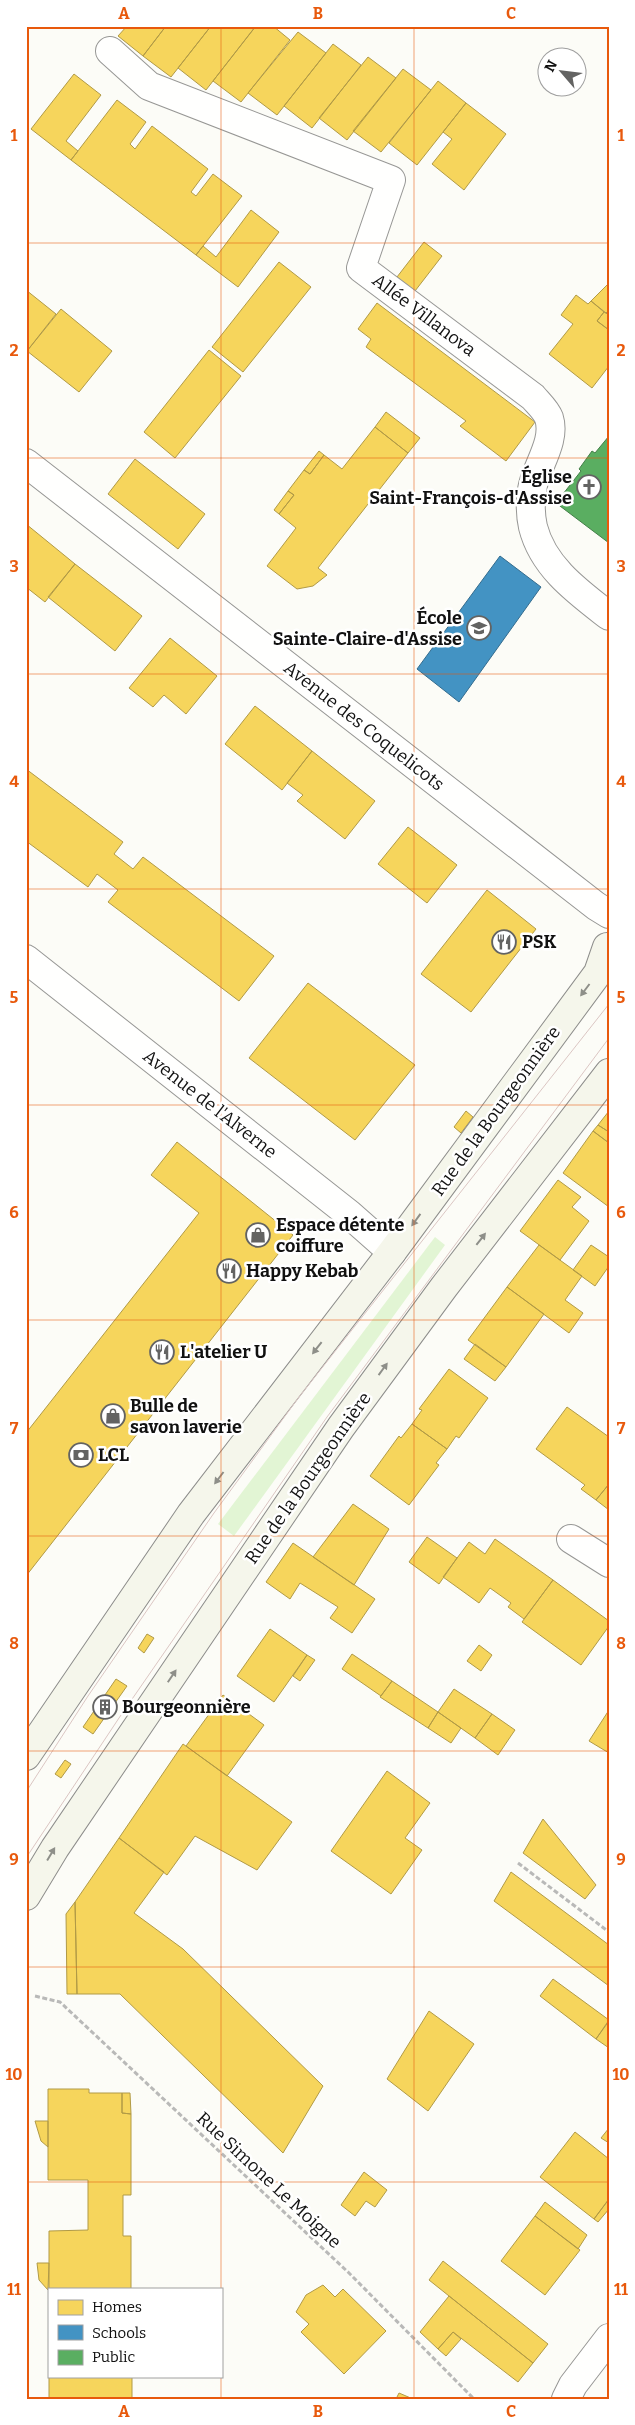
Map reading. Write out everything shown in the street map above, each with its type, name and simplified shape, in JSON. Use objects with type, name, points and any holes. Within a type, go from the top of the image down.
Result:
[{"type":"street","name":"Allée Villanova","points":[[110,51],[149,86],[391,180],[361,268],[533,396],[542,407],[549,417],[551,434],[533,485],[531,506],[533,526],[550,564],[569,585],[609,616]]},
{"type":"street","name":"Avenue des Coquelicots","points":[[26,463],[596,906],[609,914]]},
{"type":"street","name":"Rue de la Bourgeonnière","points":[[26,1756],[191,1514],[392,1252],[598,973],[608,946]]},
{"type":"street","name":"Avenue de l'Alverne","points":[[26,959],[349,1214],[392,1252]]},
{"type":"street","name":"Rue de la Bourgeonnière","points":[[26,1896],[55,1848],[341,1427],[444,1287],[609,1073]]},
{"type":"street","points":[[571,1539],[609,1563]]},
{"type":"street","points":[[566,2399],[573,2385],[609,2338]]},
{"type":"path","points":[[518,1863],[609,1932]]},
{"type":"path","name":"Rue Simone Le Moigne","points":[[35,1996],[60,2002],[349,2273],[474,2399]]},
{"type":"green space","points":[[435,1237],[445,1245],[234,1536],[218,1524]]},
{"type":"building: Homes","points":[[127,26],[166,26],[143,56],[118,36]]},
{"type":"building: Homes","points":[[166,26],[211,26],[171,77],[143,56]]},
{"type":"building: Homes","points":[[211,26],[255,27],[206,90],[178,68]]},
{"type":"building: Homes","points":[[256,26],[273,26],[290,40],[241,102],[213,81]]},
{"type":"building: Homes","points":[[298,32],[326,53],[277,115],[248,93]]},
{"type":"building: Homes","points":[[333,44],[361,65],[312,128],[284,106]]},
{"type":"building: Homes","points":[[368,57],[396,78],[347,140],[319,118]]},
{"type":"building: Homes","points":[[403,69],[431,90],[381,152],[353,131]]},
{"type":"building: Homes","points":[[74,74],[101,95],[66,141],[78,151],[71,160],[31,129]]},
{"type":"building: Homes","points":[[438,81],[466,103],[417,165],[389,143]]},
{"type":"building: Homes","points":[[117,100],[146,122],[130,144],[135,149],[152,126],[208,169],[191,192],[196,196],[213,174],[242,196],[196,255],[71,160]]},
{"type":"building: Homes","points":[[466,103],[506,134],[464,190],[432,164],[452,139],[443,132]]},
{"type":"building: Homes","points":[[251,210],[279,232],[238,287],[196,255],[203,246],[216,257]]},
{"type":"building: Homes","points":[[424,242],[442,256],[415,291],[397,277]]},
{"type":"building: Homes","points":[[279,262],[311,287],[243,372],[212,347]]},
{"type":"building: Homes","points":[[609,283],[609,310],[606,313],[591,301]]},
{"type":"building: Homes","points":[[26,290],[56,314],[27,351],[26,350]]},
{"type":"building: Homes","points":[[576,295],[588,304],[591,301],[604,312],[597,321],[609,330],[609,366],[592,388],[549,354],[573,324],[561,315]]},
{"type":"building: Homes","points":[[377,303],[535,422],[506,461],[460,426],[466,421],[366,347],[371,339],[358,329]]},
{"type":"building: Homes","points":[[61,309],[112,351],[79,392],[27,351]]},
{"type":"building: Homes","points":[[604,312],[609,315],[609,330],[597,321]]},
{"type":"building: Homes","points":[[209,350],[241,376],[175,458],[144,432]]},
{"type":"building: Homes","points":[[386,412],[420,438],[408,453],[375,427]]},
{"type":"building: Homes","points":[[375,427],[408,453],[318,568],[327,575],[313,586],[297,589],[267,566],[296,528],[279,514],[294,495],[288,491],[304,470],[310,474],[324,455],[342,469]]},
{"type":"building: Homes","points":[[319,451],[324,455],[310,474],[304,470]]},
{"type":"building: Homes","points":[[135,459],[205,514],[178,549],[108,494]]},
{"type":"building: Homes","points":[[288,491],[294,495],[279,514],[274,510]]},
{"type":"building: Homes","points":[[26,524],[75,564],[45,602],[26,587]]},
{"type":"building: Homes","points":[[75,564],[142,616],[115,651],[48,597]]},
{"type":"building: Homes","points":[[170,638],[217,676],[186,714],[164,695],[153,707],[129,688]]},
{"type":"building: Homes","points":[[255,706],[312,751],[282,790],[225,744]]},
{"type":"building: Homes","points":[[312,751],[375,801],[345,839],[297,801],[303,795],[287,783]]},
{"type":"building: Homes","points":[[26,769],[123,842],[114,854],[133,869],[143,857],[274,956],[239,1001],[108,902],[118,890],[97,874],[88,887],[26,841]]},
{"type":"building: Homes","points":[[408,827],[457,865],[427,903],[378,864]]},
{"type":"building: Homes","points":[[487,890],[536,929],[471,1012],[421,974]]},
{"type":"building: Homes","points":[[308,983],[415,1065],[355,1140],[249,1058]]},
{"type":"building: Homes","points":[[466,1111],[473,1117],[461,1133],[454,1127]]},
{"type":"building: Homes","points":[[609,1111],[609,1132],[598,1125]]},
{"type":"building: Homes","points":[[598,1125],[609,1132],[609,1143],[593,1131]]},
{"type":"building: Homes","points":[[593,1131],[609,1143],[609,1207],[563,1173]]},
{"type":"building: Homes","points":[[177,1142],[293,1235],[26,1576],[26,1433],[199,1213],[151,1175]]},
{"type":"building: Homes","points":[[558,1180],[581,1197],[572,1207],[589,1221],[560,1260],[520,1231]]},
{"type":"building: Homes","points":[[539,1245],[582,1276],[565,1300],[583,1313],[569,1333],[507,1287]]},
{"type":"building: Homes","points":[[591,1245],[609,1257],[609,1266],[595,1286],[573,1270]]},
{"type":"building: Homes","points":[[507,1287],[544,1314],[506,1367],[468,1340]]},
{"type":"building: Homes","points":[[475,1344],[506,1367],[495,1381],[464,1359]]},
{"type":"building: Homes","points":[[449,1369],[488,1398],[459,1438],[456,1436],[447,1449],[412,1424],[422,1410],[419,1409]]},
{"type":"building: Homes","points":[[567,1407],[609,1437],[609,1484],[596,1500],[581,1489],[585,1485],[536,1449]]},
{"type":"building: Homes","points":[[412,1424],[447,1449],[436,1463],[439,1465],[409,1505],[370,1476],[399,1436],[401,1438]]},
{"type":"building: Homes","points":[[609,1484],[609,1510],[596,1500]]},
{"type":"building: Homes","points":[[353,1504],[389,1529],[354,1585],[313,1557]]},
{"type":"building: Homes","points":[[427,1537],[457,1558],[439,1584],[409,1562]]},
{"type":"building: Homes","points":[[495,1539],[553,1580],[524,1619],[508,1607],[511,1603],[490,1588],[479,1603],[443,1577],[469,1542],[485,1554]]},
{"type":"building: Homes","points":[[293,1543],[375,1599],[352,1633],[330,1618],[338,1607],[300,1583],[290,1599],[266,1582]]},
{"type":"building: Homes","points":[[553,1580],[609,1621],[609,1626],[581,1665],[522,1622]]},
{"type":"building: Homes","points":[[270,1629],[307,1655],[274,1702],[237,1676]]},
{"type":"building: Homes","points":[[147,1634],[154,1638],[144,1653],[138,1648]]},
{"type":"building: Homes","points":[[479,1645],[492,1655],[481,1671],[467,1661]]},
{"type":"building: Homes","points":[[352,1654],[392,1681],[381,1696],[342,1669]]},
{"type":"building: Homes","points":[[307,1655],[315,1660],[300,1681],[293,1676]]},
{"type":"building: Homes","name":"Bourgeonnière","points":[[116,1679],[127,1686],[93,1734],[83,1727]]},
{"type":"building: Homes","points":[[392,1681],[438,1712],[428,1728],[380,1697]]},
{"type":"building: Homes","points":[[454,1689],[492,1714],[475,1738],[438,1712]]},
{"type":"building: Homes","points":[[223,1695],[264,1725],[227,1776],[186,1746]]},
{"type":"building: Homes","points":[[609,1710],[609,1753],[589,1741]]},
{"type":"building: Homes","points":[[438,1712],[461,1728],[451,1743],[428,1728]]},
{"type":"building: Homes","points":[[492,1714],[515,1730],[498,1755],[475,1738]]},
{"type":"building: Homes","points":[[183,1744],[292,1822],[257,1870],[195,1836],[167,1875],[119,1838]]},
{"type":"building: Homes","points":[[65,1760],[71,1764],[61,1778],[55,1774]]},
{"type":"building: Homes","points":[[387,1771],[430,1803],[405,1838],[422,1850],[391,1894],[331,1851]]},
{"type":"building: Homes","points":[[543,1819],[596,1885],[585,1899],[523,1853]]},
{"type":"building: Homes","points":[[119,1838],[164,1872],[134,1913],[183,1949],[323,2086],[283,2153],[120,1994],[77,1994],[75,1902]]},
{"type":"building: Homes","points":[[511,1872],[609,1945],[609,1986],[494,1901]]},
{"type":"building: Homes","points":[[75,1902],[77,1994],[67,1994],[66,1914]]},
{"type":"building: Homes","points":[[553,1979],[609,2020],[596,2039],[540,1996]]},
{"type":"building: Homes","points":[[429,2011],[474,2044],[428,2111],[387,2079]]},
{"type":"building: Homes","points":[[609,2021],[609,2048],[596,2039]]},
{"type":"building: Homes","points":[[48,2089],[89,2089],[89,2093],[122,2093],[122,2113],[131,2114],[131,2195],[123,2195],[123,2236],[131,2236],[131,2288],[49,2288],[49,2231],[88,2230],[88,2180],[48,2180]]},
{"type":"building: Homes","points":[[122,2093],[130,2093],[131,2114],[122,2113]]},
{"type":"building: Homes","points":[[35,2121],[48,2121],[48,2147],[41,2141]]},
{"type":"building: Homes","points":[[609,2128],[609,2143],[601,2138]]},
{"type":"building: Homes","points":[[575,2132],[609,2159],[609,2199],[594,2219],[540,2177]]},
{"type":"building: Homes","points":[[364,2172],[387,2190],[375,2207],[366,2201],[355,2216],[341,2205]]},
{"type":"building: Homes","points":[[609,2199],[609,2209],[598,2222],[594,2219]]},
{"type":"building: Homes","points":[[545,2202],[587,2235],[578,2249],[535,2216]]},
{"type":"building: Homes","points":[[535,2216],[580,2250],[545,2295],[501,2261]]},
{"type":"building: Homes","points":[[443,2261],[548,2344],[533,2363],[429,2280]]},
{"type":"building: Homes","points":[[37,2263],[49,2263],[48,2290],[39,2280]]},
{"type":"building: Homes","points":[[323,2285],[335,2297],[343,2289],[386,2331],[344,2374],[301,2332],[309,2324],[296,2312],[306,2295]]},
{"type":"building: Homes","points":[[449,2296],[533,2363],[518,2382],[453,2332],[438,2349],[420,2332]]},
{"type":"building: Homes","points":[[453,2332],[461,2339],[446,2356],[438,2349]]},
{"type":"building: Homes","points":[[49,2378],[132,2378],[132,2399],[49,2399]]},
{"type":"building: Homes","points":[[399,2393],[413,2399],[396,2399]]},
{"type":"building: Schools","name":"École Sainte-Claire-d'Assise","points":[[500,556],[541,587],[459,702],[417,669]]},
{"type":"building: Public","name":"Église Saint-François-d'Assise","points":[[609,436],[609,543],[556,503],[581,471],[579,469],[592,451],[595,453]]},
{"type":"tram line","points":[[26,1792],[88,1696],[214,1513],[299,1397],[609,1004]]},
{"type":"tram line","points":[[26,1858],[119,1718],[327,1417],[609,1038]]},
{"type":"place","name":"Église Saint-François-d'Assise","points":[[589,487]]},
{"type":"place","name":"École Sainte-Claire-d'Assise","points":[[479,628]]},
{"type":"place","name":"PSK","points":[[504,942]]},
{"type":"place","name":"Espace détente coiffure","points":[[258,1235]]},
{"type":"place","name":"Happy Kebab","points":[[229,1271]]},
{"type":"place","name":"L'atelier U","points":[[162,1352]]},
{"type":"place","name":"Bulle de savon laverie","points":[[113,1416]]},
{"type":"place","name":"LCL","points":[[81,1455]]},
{"type":"place","name":"Bourgeonnière","points":[[105,1707]]}]
